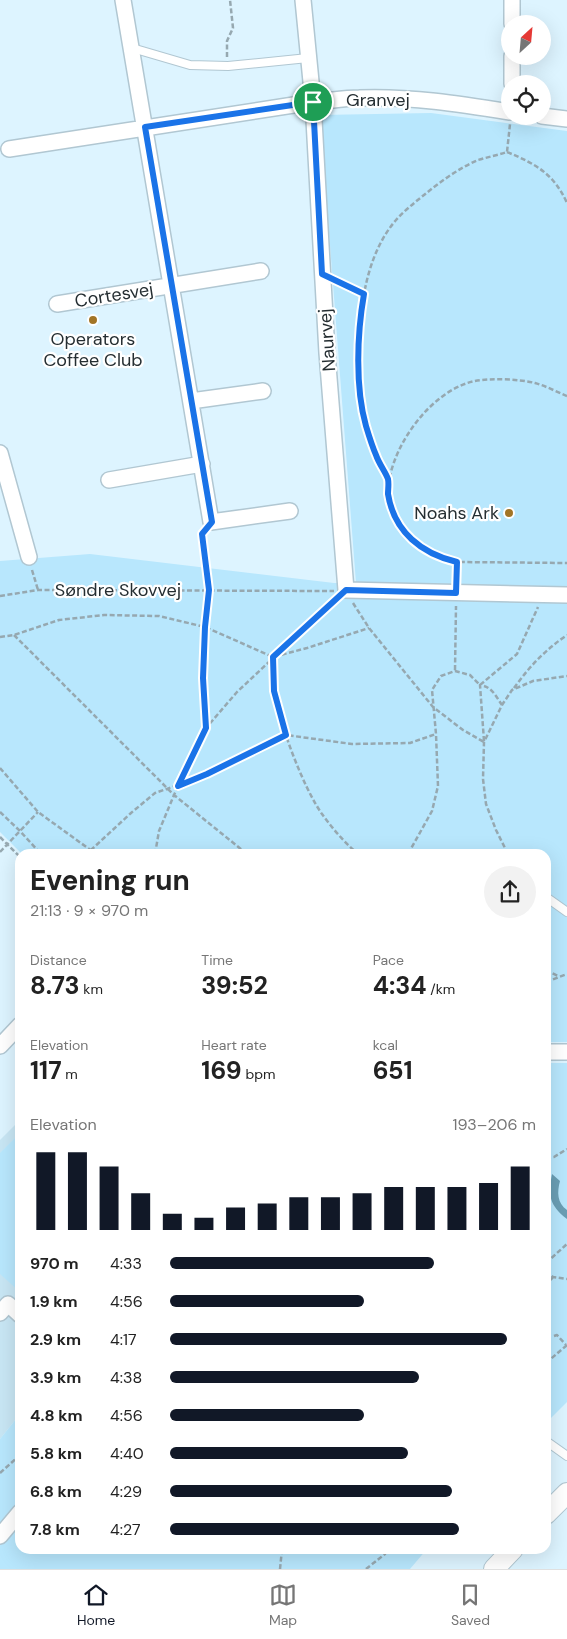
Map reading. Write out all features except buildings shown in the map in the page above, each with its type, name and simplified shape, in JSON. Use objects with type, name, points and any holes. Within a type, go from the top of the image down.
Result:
[{"type":"street","points":[[123,0],[212,522],[290,511]]},
{"type":"street","name":"Naurvej","points":[[303,0],[313,102],[327,354],[346,590]]},
{"type":"street","points":[[512,0],[512,15]]},
{"type":"street","name":"Granvej","points":[[8,150],[313,102],[359,98],[412,99],[457,103],[501,110]]},
{"type":"street","points":[[551,117],[567,119]]},
{"type":"street","name":"Cortesvej","points":[[57,304],[261,271]]},
{"type":"street","points":[[191,401],[263,391]]},
{"type":"street","points":[[0,453],[29,557]]},
{"type":"street","points":[[109,480],[202,464]]},
{"type":"street","points":[[346,590],[567,595]]},
{"type":"street","points":[[0,1046],[15,1030]]},
{"type":"street","points":[[551,1052],[567,1052]]},
{"type":"street","points":[[0,1313],[8,1304],[15,1310]]},
{"type":"street","points":[[551,1509],[567,1493]]},
{"type":"street","points":[[0,1536],[15,1518]]},
{"type":"street","points":[[494,1569],[508,1554]]},
{"type":"lane","points":[[132,48],[190,65],[228,66],[308,58]]},
{"type":"lane","points":[[551,901],[567,912]]},
{"type":"lane","points":[[551,1445],[567,1456]]},
{"type":"path","points":[[228,66],[227,41],[233,28],[230,0]]},
{"type":"path","points":[[508,152],[510,125]]},
{"type":"path","points":[[388,480],[376,455],[366,424],[361,397],[360,318],[371,268],[381,243],[395,222],[407,209],[438,184],[477,161],[508,152],[544,170],[563,193],[567,203]]},
{"type":"path","points":[[322,274],[364,294]]},
{"type":"path","points":[[567,396],[535,383],[506,380],[474,381],[450,391],[434,403],[409,431],[400,447],[388,480],[388,494],[395,515],[407,536],[431,554],[457,562],[567,563]]},
{"type":"path","points":[[206,728],[203,678],[209,590],[202,534],[212,522]]},
{"type":"path","points":[[29,557],[38,590]]},
{"type":"path","points":[[456,593],[457,562]]},
{"type":"path","name":"Søndre Skovvej","points":[[0,596],[38,590],[346,590]]},
{"type":"path","points":[[157,849],[159,830],[206,728],[237,692],[346,590],[369,628],[433,707],[463,730],[484,742]]},
{"type":"path","points":[[480,685],[516,654],[544,595]]},
{"type":"path","points":[[455,671],[456,614]]},
{"type":"path","points":[[0,637],[59,620],[104,615],[159,616],[205,627],[273,657],[369,628]]},
{"type":"path","points":[[14,634],[167,789],[241,849]]},
{"type":"path","points":[[484,742],[502,705],[527,669],[567,635]]},
{"type":"path","points":[[273,657],[274,691],[286,735],[307,786],[322,813],[353,849]]},
{"type":"path","points":[[411,849],[432,811],[438,786],[432,690],[441,676],[455,671],[470,675],[480,685],[487,686],[502,705]]},
{"type":"path","points":[[512,690],[533,681],[567,676]]},
{"type":"path","points":[[480,685],[484,742],[483,779],[486,804],[506,849]]},
{"type":"path","points":[[92,849],[155,793],[215,771],[286,735],[352,744],[410,743],[436,734]]},
{"type":"path","points":[[0,768],[38,812],[90,849]]},
{"type":"path","points":[[0,812],[36,849]]},
{"type":"path","points":[[0,852],[38,812]]},
{"type":"path","points":[[0,837],[15,852]]},
{"type":"path","points":[[0,842],[8,844]]},
{"type":"path","points":[[551,973],[559,977]]},
{"type":"path","points":[[551,980],[567,974]]},
{"type":"path","points":[[551,1157],[567,1149]]},
{"type":"path","points":[[551,1258],[567,1244]]},
{"type":"path","points":[[551,1280],[553,1277],[567,1280]]},
{"type":"path","points":[[551,1359],[566,1345],[557,1335],[554,1336]]},
{"type":"path","points":[[0,1473],[15,1460]]},
{"type":"path","points":[[280,1569],[282,1554]]},
{"type":"path","points":[[366,1569],[385,1554]]},
{"type":"shaded area","points":[[431,113],[501,122],[501,125],[522,125],[567,131],[567,1042],[551,1042],[551,849],[17,849],[0,832],[0,561],[90,554],[334,583],[356,583],[320,115]]},
{"type":"shaded area","points":[[551,1063],[567,1063],[567,1402],[551,1418]]},
{"type":"shaded area","points":[[15,1125],[15,1420],[0,1439],[0,1140]]},
{"type":"shaded area","points":[[15,1138],[15,1288],[0,1274],[0,1153]]},
{"type":"shaded area","points":[[552,1174],[560,1181],[559,1197],[561,1204],[567,1210],[567,1219],[553,1204],[551,1199]]},
{"type":"shaded area","points":[[15,1420],[15,1554],[423,1554],[410,1569],[0,1569],[0,1439]]},
{"type":"place","name":"Operators Coffee Club","points":[[93,320]]},
{"type":"place","name":"Noahs Ark","points":[[509,513]]},
{"type":"route","points":[[313,102],[322,274],[364,294],[360,318],[359,364],[361,397],[366,424],[376,455],[388,480],[388,494],[395,515],[407,536],[422,549],[440,558],[457,562],[456,593],[346,590],[273,657],[274,691],[286,735],[248,755],[178,786],[206,728],[203,678],[209,590],[202,534],[212,522],[145,127],[313,102]]}]
